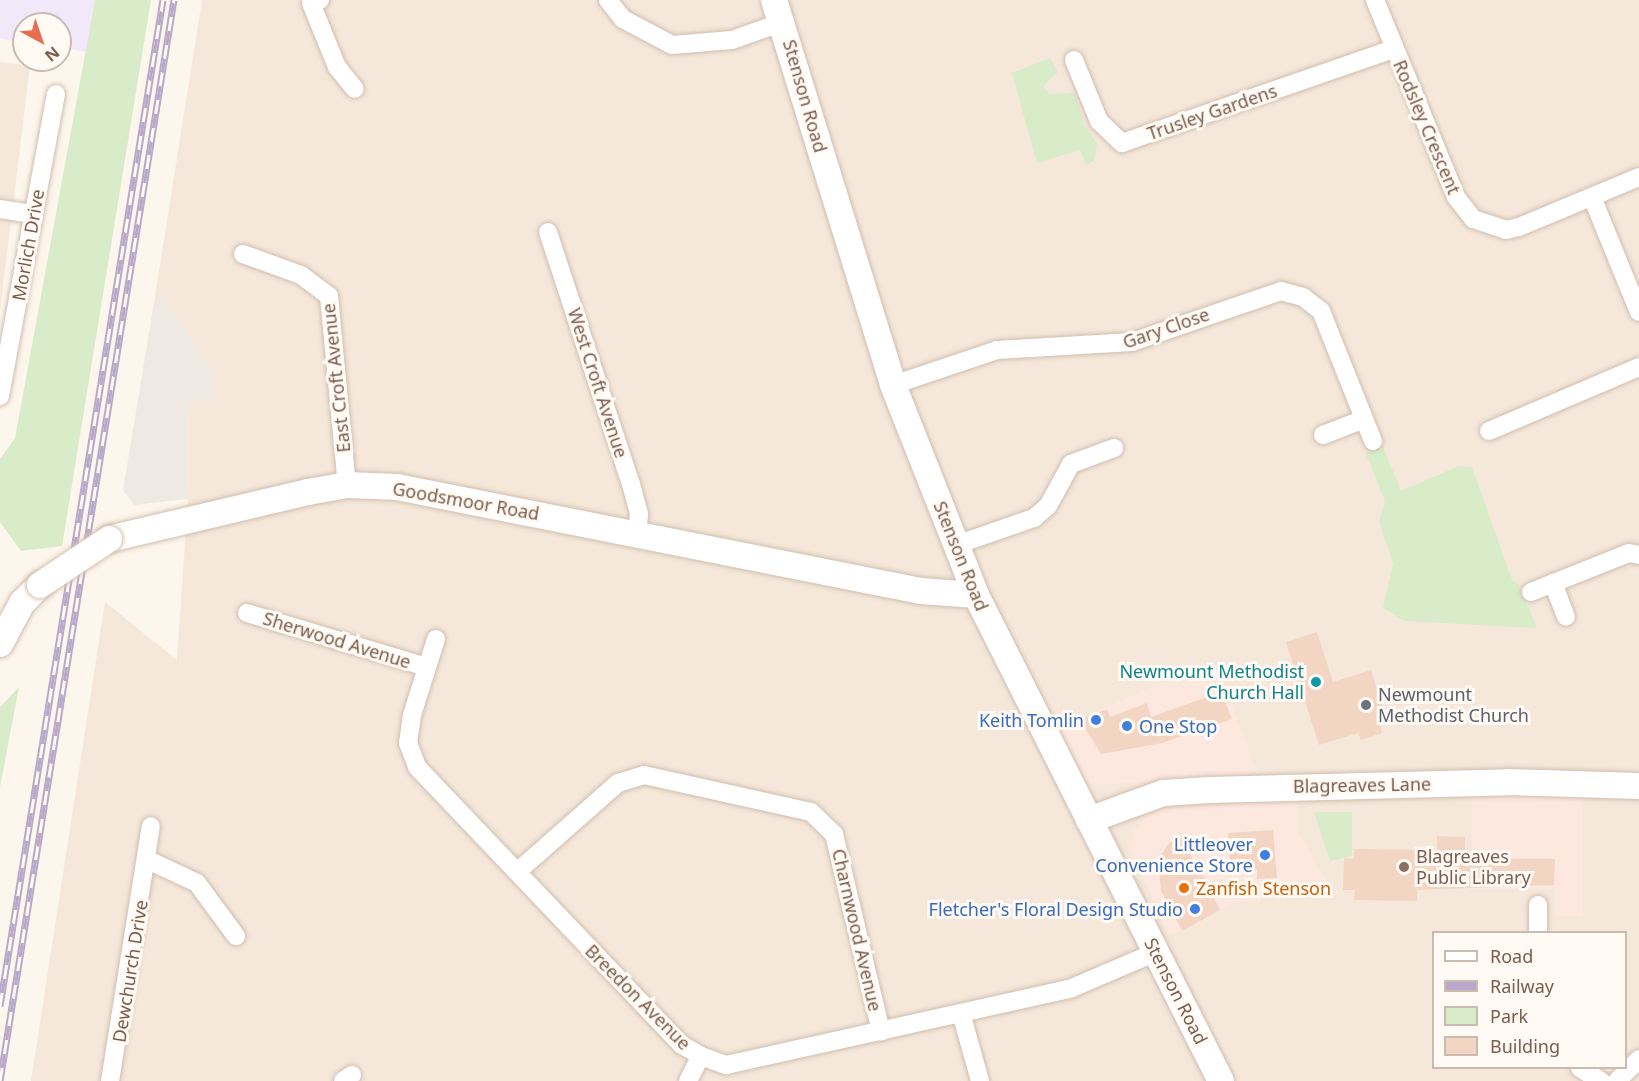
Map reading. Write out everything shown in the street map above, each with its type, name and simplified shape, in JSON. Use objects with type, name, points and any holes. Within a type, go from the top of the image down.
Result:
[{"type":"street","points":[[320,0],[311,3],[337,67],[355,89]]},
{"type":"street","points":[[608,0],[623,19],[672,45],[732,40],[779,11]]},
{"type":"street","name":"Rodsley Crescent","points":[[1375,0],[1456,197],[1473,219],[1506,230],[1639,177]]},
{"type":"street","name":"Stenson Road","points":[[779,11],[893,385],[976,595],[1221,1081]]},
{"type":"street","name":"Trusley Gardens","points":[[1074,60],[1098,121],[1122,143],[1394,49]]},
{"type":"street","name":"Morlich Drive","points":[[0,396],[56,94]]},
{"type":"street","points":[[1592,197],[1639,312]]},
{"type":"street","points":[[0,209],[33,214]]},
{"type":"street","name":"West Croft Avenue","points":[[548,232],[631,484],[639,514],[637,536]]},
{"type":"street","name":"East Croft Avenue","points":[[243,254],[301,275],[329,296],[346,485]]},
{"type":"street","name":"Gary Close","points":[[893,385],[997,350],[1132,342],[1281,291],[1303,297],[1321,311],[1373,441]]},
{"type":"street","points":[[1488,431],[1639,367]]},
{"type":"street","points":[[1323,435],[1364,419]]},
{"type":"street","points":[[956,545],[1034,518],[1048,506],[1071,464],[1114,448]]},
{"type":"street","name":"Goodsmoor Road","points":[[0,644],[22,603],[40,585],[109,538],[346,485],[396,487],[921,591],[976,595]]},
{"type":"street","points":[[1531,592],[1629,553],[1639,555]]},
{"type":"street","points":[[1552,583],[1566,617]]},
{"type":"street","name":"Sherwood Avenue","points":[[247,613],[427,667]]},
{"type":"street","name":"Breedon Avenue","points":[[436,639],[408,743],[417,767],[682,1046],[701,1056],[726,1065],[880,1031],[1092,982],[1156,952]]},
{"type":"street","name":"Charnwood Avenue","points":[[517,872],[618,783],[644,775],[811,812],[834,834],[880,1031]]},
{"type":"street","name":"Blagreaves Lane","points":[[1089,820],[1163,793],[1209,790],[1509,782],[1639,786]]},
{"type":"street","name":"Dewchurch Drive","points":[[110,1081],[148,860],[151,826]]},
{"type":"street","points":[[148,860],[196,883],[236,936]]},
{"type":"street","points":[[1538,904],[1538,931]]},
{"type":"street","points":[[961,1012],[980,1081]]},
{"type":"street","points":[[688,1081],[701,1056]]},
{"type":"street","points":[[1617,1081],[1639,1059]]},
{"type":"street","points":[[1582,1069],[1602,1081]]},
{"type":"shaded area","points":[[0,0],[104,0],[95,53],[72,50],[72,12],[12,12],[12,40],[0,39]]},
{"type":"shaded area","points":[[202,0],[1639,0],[1639,1081],[31,1081],[105,602],[177,660],[188,499],[187,404],[165,297],[154,303]]},
{"type":"shaded area","points":[[0,62],[12,64],[12,72],[29,72],[0,311]]},
{"type":"shaded area","points":[[164,297],[215,374],[214,398],[187,404],[188,499],[134,505],[123,490],[154,303]]},
{"type":"shaded area","points":[[1217,668],[1258,774],[1094,785],[1084,780],[1057,730],[1185,672]]},
{"type":"shaded area","points":[[1472,795],[1583,795],[1583,916],[1555,916],[1555,889],[1471,889]]},
{"type":"shaded area","points":[[1297,800],[1297,831],[1330,887],[1234,903],[1169,936],[1131,850],[1135,830],[1146,817],[1165,809]]},
{"type":"green space","points":[[95,0],[151,0],[62,546],[21,551],[0,522],[0,459],[15,438]]},
{"type":"green space","points":[[1050,58],[1058,72],[1043,86],[1049,94],[1075,93],[1084,125],[1097,143],[1095,160],[1086,165],[1080,150],[1037,163],[1012,73]]},
{"type":"green space","points":[[1382,444],[1401,491],[1459,466],[1472,467],[1512,580],[1519,585],[1537,628],[1404,621],[1383,608],[1393,563],[1379,522],[1385,501],[1365,452]]},
{"type":"green space","points":[[19,687],[0,787],[0,707]]},
{"type":"green space","points":[[1314,812],[1352,812],[1352,856],[1330,861]]},
{"type":"building","points":[[1317,632],[1333,682],[1371,670],[1387,720],[1379,723],[1382,733],[1361,740],[1358,733],[1319,745],[1286,642]]},
{"type":"building","points":[[1221,692],[1232,719],[1162,743],[1101,754],[1080,720],[1107,709],[1110,717],[1147,703],[1151,717]]},
{"type":"building","points":[[1273,830],[1277,878],[1257,879],[1257,870],[1231,873],[1228,833]]},
{"type":"building","points":[[1186,836],[1195,870],[1199,868],[1220,910],[1182,931],[1161,891],[1158,860],[1169,843]]},
{"type":"building","name":"Blagreaves Public Library","points":[[1437,836],[1465,837],[1465,859],[1555,859],[1554,885],[1417,890],[1417,901],[1354,900],[1355,890],[1343,890],[1344,858],[1354,859],[1354,849],[1437,850]]},
{"type":"railway","points":[[0,1006],[163,0]]},
{"type":"railway","points":[[0,1081],[174,0]]},
{"type":"place","name":"Newmount Methodist Church Hall","points":[[1316,682]]},
{"type":"place","name":"Newmount Methodist Church","points":[[1366,705]]},
{"type":"place","name":"Keith Tomlin","points":[[1096,720]]},
{"type":"place","name":"One Stop","points":[[1127,726]]},
{"type":"place","name":"Littleover Convenience Store","points":[[1265,855]]},
{"type":"place","name":"Blagreaves Public Library","points":[[1404,867]]},
{"type":"place","name":"Zanfish Stenson","points":[[1184,888]]},
{"type":"place","name":"Fletcher's Floral Design Studio","points":[[1195,909]]}]
